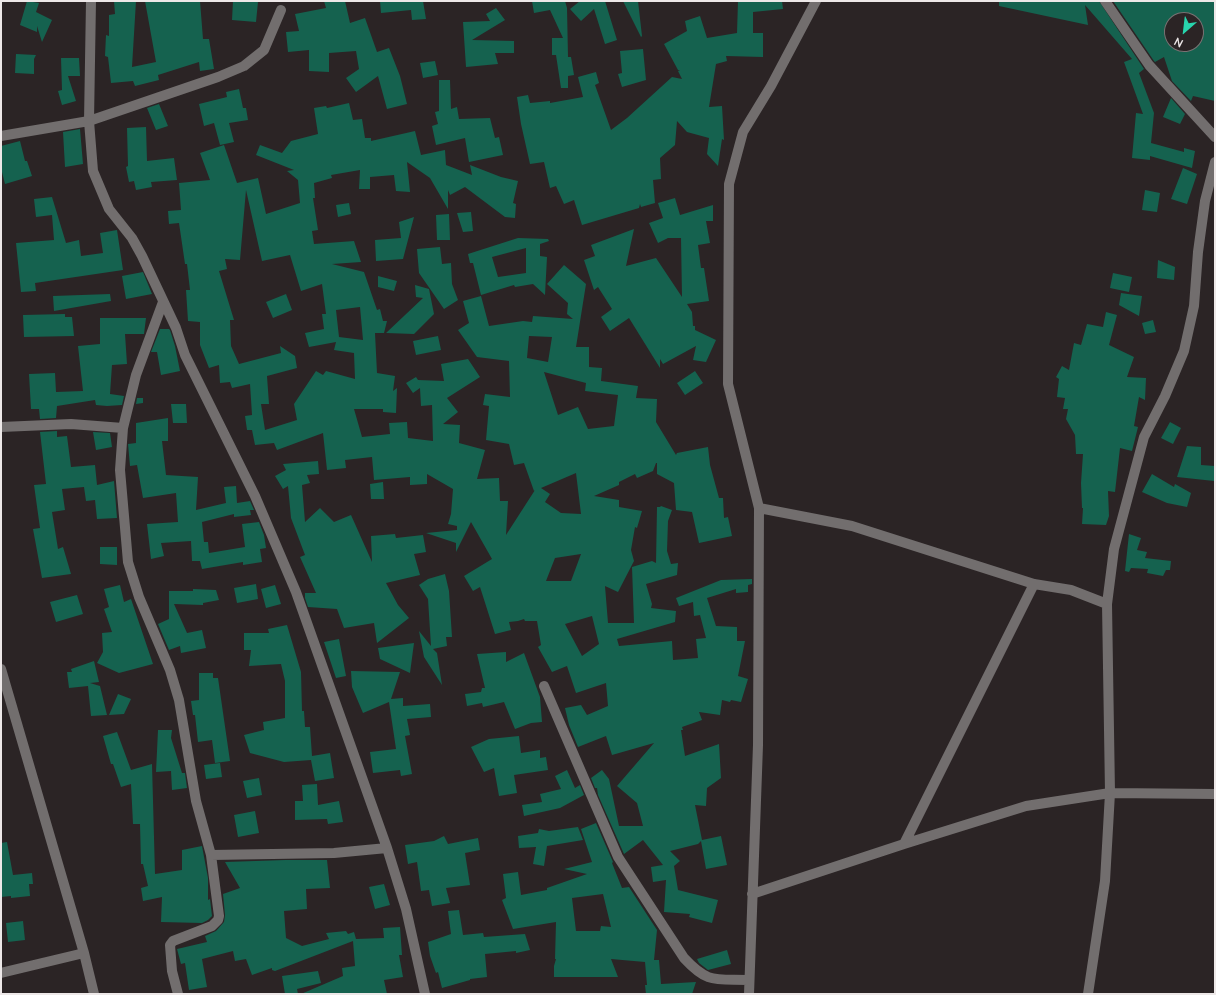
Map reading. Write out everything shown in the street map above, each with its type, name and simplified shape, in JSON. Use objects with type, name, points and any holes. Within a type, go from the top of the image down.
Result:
[{"type":"street","points":[[91,1],[89,121],[93,171],[100,192],[109,209],[132,238],[142,256],[176,328],[185,354],[255,496],[296,592],[387,848],[406,909],[425,994]]},
{"type":"street","points":[[749,994],[748,980],[758,746],[759,508],[728,384],[729,184],[743,132],[771,86],[816,1]]},
{"type":"street","points":[[1105,1],[1149,65],[1215,137]]},
{"type":"street","points":[[1,136],[89,121],[218,77],[244,66],[264,50],[281,10]]},
{"type":"street","points":[[1088,994],[1105,881],[1110,793],[1107,604],[1114,549],[1144,437],[1165,396],[1184,351],[1194,306],[1198,252],[1205,202],[1215,162]]},
{"type":"street","points":[[163,302],[136,375],[123,428],[120,470],[128,562],[139,597],[170,670],[179,700],[196,801],[211,855],[218,920],[212,926],[173,941],[170,945],[172,971],[178,994]]},
{"type":"street","points":[[1,427],[71,424],[123,428]]},
{"type":"street","points":[[759,508],[852,526],[1034,584],[1071,590],[1107,604]]},
{"type":"street","points":[[904,844],[1034,584]]},
{"type":"street","points":[[1,669],[84,953],[94,994]]},
{"type":"street","points":[[544,686],[618,857],[684,958],[696,971],[710,979],[748,980]]},
{"type":"street","points":[[752,894],[1026,806],[1110,793],[1215,794]]},
{"type":"street","points":[[211,855],[334,853],[387,848]]},
{"type":"street","points":[[1,973],[84,953]]},
{"type":"building","points":[[27,1],[39,3],[36,12],[52,20],[42,42],[37,26],[37,32],[20,25]]},
{"type":"building","points":[[114,1],[136,1],[132,67],[156,62],[145,1],[200,1],[203,39],[209,39],[214,69],[200,71],[199,62],[158,75],[159,80],[135,86],[133,81],[111,83],[108,57],[105,56],[106,35],[109,36],[109,15],[115,14]]},
{"type":"building","points":[[233,1],[258,2],[256,22],[232,20]]},
{"type":"building","points":[[324,1],[345,1],[350,23],[365,18],[377,52],[389,48],[400,76],[407,104],[387,109],[378,76],[356,92],[346,78],[359,69],[356,51],[329,53],[329,72],[309,71],[309,50],[288,52],[286,32],[299,31],[295,14],[326,8]]},
{"type":"building","points":[[380,1],[423,1],[426,19],[412,20],[411,10],[381,13]]},
{"type":"building","points":[[532,1],[565,1],[567,8],[568,57],[571,57],[574,75],[568,76],[568,88],[561,88],[556,55],[552,55],[552,38],[563,38],[550,10],[534,13]]},
{"type":"building","points":[[580,1],[605,1],[617,40],[605,44],[594,9],[581,21],[570,9]]},
{"type":"building","points":[[623,1],[638,1],[641,37]]},
{"type":"building","points":[[738,1],[782,1],[783,9],[753,12],[753,33],[763,33],[763,57],[726,56],[727,61],[716,64],[709,107],[722,106],[724,140],[722,139],[718,166],[707,154],[709,138],[687,132],[677,121],[675,145],[660,158],[661,179],[653,180],[655,203],[641,207],[640,204],[639,208],[582,225],[574,200],[564,204],[556,186],[550,188],[544,162],[530,164],[521,124],[517,97],[528,95],[530,103],[550,101],[550,103],[583,97],[578,77],[596,72],[599,83],[595,85],[611,130],[627,118],[672,77],[682,79],[678,71],[680,70],[678,70],[664,44],[687,31],[685,21],[700,16],[707,38],[737,33]]},
{"type":"building","points":[[999,1],[1099,1],[1144,69],[1139,73],[1154,113],[1151,143],[1184,152],[1184,148],[1195,151],[1192,168],[1150,156],[1150,160],[1132,158],[1136,113],[1143,114],[1124,62],[1132,59],[1085,5],[1088,25],[999,6]]},
{"type":"building","points":[[1113,1],[1215,1],[1215,101],[1193,96],[1191,101],[1172,81],[1164,57],[1155,62]]},
{"type":"building","points":[[496,8],[505,20],[472,40],[514,41],[514,53],[495,53],[498,64],[466,67],[463,22],[490,21],[486,14]]},
{"type":"building","points":[[643,49],[646,80],[622,87],[618,74],[622,73],[620,51]]},
{"type":"building","points":[[16,54],[36,55],[34,59],[34,74],[15,73]]},
{"type":"building","points":[[61,58],[79,58],[80,76],[68,76],[76,101],[62,105],[58,91],[62,90]]},
{"type":"building","points":[[435,61],[438,75],[423,78],[420,63]]},
{"type":"building","points":[[439,80],[450,80],[451,109],[457,107],[459,119],[490,118],[495,138],[499,137],[503,155],[469,162],[465,138],[436,145],[432,126],[438,124],[435,112],[439,111]]},
{"type":"building","points":[[239,89],[243,108],[246,108],[248,120],[229,123],[234,142],[220,145],[214,123],[204,126],[199,104],[227,97],[226,92]]},
{"type":"building","points":[[1171,98],[1185,114],[1180,124],[1163,117]]},
{"type":"building","points":[[349,103],[353,120],[362,119],[365,138],[371,138],[371,141],[415,131],[421,155],[445,150],[446,165],[472,175],[470,165],[501,177],[518,181],[513,203],[516,204],[515,218],[505,217],[465,187],[450,195],[448,190],[448,209],[430,178],[407,162],[410,192],[396,191],[394,175],[370,177],[370,189],[359,189],[360,170],[331,175],[332,178],[314,183],[315,198],[313,198],[318,230],[312,231],[314,244],[354,241],[361,262],[332,264],[364,272],[377,310],[380,309],[383,321],[387,321],[384,333],[375,333],[377,373],[395,376],[393,391],[397,388],[396,413],[383,412],[383,409],[354,409],[362,437],[390,434],[389,423],[407,422],[408,438],[433,441],[432,405],[421,406],[420,388],[413,393],[406,383],[416,377],[418,380],[444,381],[441,364],[468,359],[480,377],[447,398],[458,412],[443,424],[460,425],[459,443],[485,450],[477,479],[499,478],[500,501],[508,501],[506,535],[535,490],[534,491],[524,463],[514,465],[509,444],[486,440],[489,406],[483,405],[485,394],[510,397],[509,361],[477,357],[458,330],[469,323],[463,301],[481,296],[489,326],[523,321],[532,322],[533,316],[573,319],[567,314],[568,303],[547,284],[564,265],[586,284],[576,347],[589,347],[589,367],[602,368],[601,381],[638,386],[636,398],[657,399],[656,422],[676,455],[677,453],[708,447],[710,465],[719,498],[723,498],[724,518],[728,517],[732,536],[699,543],[692,512],[676,510],[674,483],[657,474],[657,463],[653,471],[637,478],[635,474],[619,482],[619,485],[594,496],[619,500],[619,507],[642,511],[637,528],[635,527],[631,550],[634,561],[618,592],[605,586],[608,623],[634,623],[632,567],[652,561],[656,563],[657,507],[661,506],[672,510],[668,521],[667,551],[671,564],[678,563],[677,575],[646,584],[652,604],[651,608],[676,611],[675,622],[617,639],[619,646],[672,641],[673,660],[698,658],[696,639],[706,638],[700,615],[694,616],[693,602],[679,606],[676,598],[721,580],[752,579],[752,584],[748,585],[748,592],[736,593],[736,589],[707,598],[716,626],[737,627],[737,641],[745,641],[738,676],[748,679],[741,702],[722,700],[720,715],[699,712],[702,720],[682,727],[683,730],[681,730],[685,756],[719,744],[721,778],[707,788],[706,806],[695,805],[702,840],[721,836],[727,865],[706,869],[701,841],[698,844],[670,851],[680,861],[674,866],[678,890],[718,900],[712,923],[689,917],[690,914],[664,912],[666,880],[653,882],[651,867],[663,865],[643,840],[624,854],[598,795],[597,788],[595,788],[591,778],[602,770],[609,779],[619,826],[643,826],[637,803],[617,786],[654,743],[612,755],[606,736],[578,747],[569,725],[565,708],[581,705],[587,715],[608,706],[606,683],[576,693],[567,666],[552,672],[538,647],[541,645],[537,621],[525,621],[524,619],[509,622],[511,630],[495,634],[480,587],[473,591],[464,576],[492,559],[471,522],[456,552],[456,543],[426,533],[457,530],[457,526],[448,524],[451,514],[453,489],[427,474],[427,484],[410,485],[410,477],[374,480],[372,457],[345,460],[346,468],[327,470],[323,433],[277,450],[274,443],[255,445],[252,430],[247,430],[245,416],[252,415],[250,384],[232,388],[230,382],[220,383],[219,365],[209,368],[200,345],[200,322],[188,321],[186,290],[190,290],[187,264],[185,264],[179,223],[169,224],[168,211],[181,210],[179,183],[210,180],[200,153],[224,145],[237,183],[258,178],[266,214],[300,203],[298,180],[287,171],[294,170],[256,155],[260,145],[282,153],[291,141],[318,134],[314,108],[326,106],[327,108]],"holes":[[[246,190],[262,261],[290,255],[301,291],[322,284],[326,314],[322,314],[324,329],[305,333],[309,347],[336,342],[334,350],[354,353],[355,379],[326,371],[323,375],[316,371],[294,404],[297,420],[265,430],[261,404],[269,404],[267,376],[297,368],[295,356],[280,346],[281,353],[239,364],[231,346],[230,320],[234,320],[219,271],[227,269],[225,259],[240,260]],[[360,307],[363,340],[339,337],[336,310]],[[529,336],[552,337],[548,362],[527,358]],[[544,372],[586,383],[585,391],[618,395],[614,426],[588,429],[578,407],[558,415]],[[576,473],[581,514],[561,513],[545,502],[550,494],[541,488]],[[581,554],[571,581],[546,581],[555,558]],[[592,616],[599,644],[582,656],[565,624]]]},
{"type":"building","points":[[159,104],[168,126],[156,130],[147,108]]},
{"type":"building","points":[[146,127],[147,161],[174,158],[177,180],[151,182],[152,187],[136,190],[134,181],[129,182],[126,167],[128,166],[127,128]]},
{"type":"building","points":[[80,129],[83,164],[65,167],[63,132]]},
{"type":"building","points":[[20,141],[25,161],[27,161],[32,176],[5,184],[1,168],[1,146]]},
{"type":"building","points":[[1183,168],[1197,174],[1187,204],[1171,199]]},
{"type":"building","points":[[1145,190],[1160,193],[1157,212],[1142,210]]},
{"type":"building","points":[[52,197],[66,243],[79,240],[81,256],[103,253],[100,233],[117,230],[123,270],[35,283],[36,291],[21,292],[16,243],[54,240],[52,215],[36,217],[34,199]]},
{"type":"building","points":[[675,198],[680,215],[713,205],[713,221],[706,221],[710,243],[698,245],[701,268],[704,268],[709,301],[687,304],[692,312],[693,326],[695,326],[695,330],[716,340],[706,362],[693,360],[696,346],[663,364],[660,359],[660,368],[629,318],[610,331],[601,317],[612,309],[598,287],[594,290],[584,260],[595,256],[591,245],[634,229],[626,266],[656,258],[682,297],[681,238],[668,238],[658,243],[649,223],[663,218],[658,203]]},
{"type":"building","points":[[349,203],[351,214],[338,217],[336,205]]},
{"type":"building","points":[[471,212],[473,231],[463,232],[457,213]]},
{"type":"building","points":[[449,214],[450,240],[437,240],[436,215]]},
{"type":"building","points":[[414,217],[403,259],[376,261],[375,240],[401,238],[399,222]]},
{"type":"building","points":[[518,238],[548,239],[549,241],[540,244],[540,256],[547,257],[545,295],[533,284],[515,287],[514,285],[481,295],[473,263],[470,263],[468,254]],"holes":[[[526,248],[526,273],[498,277],[492,257]]]},
{"type":"building","points":[[440,247],[442,264],[451,263],[452,284],[458,300],[444,309],[419,273],[417,249]]},
{"type":"building","points":[[1158,260],[1175,267],[1174,280],[1157,278]]},
{"type":"building","points":[[143,272],[152,294],[126,299],[122,276]]},
{"type":"building","points":[[1113,273],[1132,277],[1129,292],[1110,288]]},
{"type":"building","points":[[378,276],[397,281],[394,291],[378,287]]},
{"type":"building","points":[[415,285],[429,289],[434,314],[414,334],[386,333],[423,298],[416,297]]},
{"type":"building","points":[[1121,293],[1142,296],[1139,316],[1119,305]]},
{"type":"building","points":[[110,294],[111,301],[54,311],[53,296]]},
{"type":"building","points":[[286,294],[292,310],[273,318],[266,302]]},
{"type":"building","points":[[1106,312],[1117,315],[1109,345],[1134,357],[1127,377],[1146,378],[1145,400],[1139,397],[1134,426],[1138,427],[1132,451],[1120,448],[1115,492],[1108,491],[1109,516],[1106,525],[1082,524],[1083,508],[1081,483],[1083,454],[1076,454],[1075,435],[1066,419],[1068,409],[1063,409],[1065,398],[1057,397],[1059,379],[1056,377],[1062,366],[1069,370],[1074,343],[1081,345],[1087,324],[1103,327]]},
{"type":"building","points":[[65,314],[65,317],[72,317],[74,336],[24,337],[23,315]]},
{"type":"building","points":[[100,318],[146,318],[144,334],[125,334],[127,364],[112,365],[110,394],[124,396],[122,405],[96,405],[95,400],[57,406],[56,418],[40,419],[39,409],[31,409],[29,374],[55,373],[56,392],[83,391],[78,346],[100,344]]},
{"type":"building","points":[[1153,320],[1156,332],[1145,334],[1142,323]]},
{"type":"building","points":[[160,329],[170,330],[180,371],[161,375],[157,352],[151,352]]},
{"type":"building","points":[[438,336],[441,350],[416,355],[413,341]]},
{"type":"building","points":[[695,371],[703,383],[685,395],[677,383]]},
{"type":"building","points":[[137,398],[143,398],[143,403],[136,404]]},
{"type":"building","points":[[171,404],[186,404],[187,423],[173,423]]},
{"type":"building","points":[[168,418],[168,441],[162,441],[166,475],[198,477],[196,510],[226,503],[224,487],[236,486],[237,503],[250,501],[254,510],[250,510],[251,515],[234,517],[234,514],[202,522],[204,542],[208,542],[209,553],[245,547],[242,524],[259,522],[264,535],[266,548],[260,549],[262,562],[243,565],[243,562],[202,569],[200,561],[192,561],[191,541],[161,543],[164,556],[151,559],[147,524],[178,522],[176,493],[143,498],[137,465],[130,466],[128,444],[136,443],[136,423]]},
{"type":"building","points":[[1170,422],[1181,428],[1173,444],[1161,438]]},
{"type":"building","points":[[57,431],[57,437],[67,436],[71,467],[95,465],[97,485],[114,481],[117,518],[97,519],[95,500],[86,501],[84,487],[62,489],[65,510],[52,512],[58,549],[63,547],[71,574],[42,578],[33,529],[40,528],[34,485],[46,484],[40,432]]},
{"type":"building","points":[[93,432],[110,433],[112,447],[96,450]]},
{"type":"building","points":[[1187,446],[1201,447],[1201,465],[1215,466],[1214,481],[1177,477]]},
{"type":"building","points":[[318,461],[319,474],[307,475],[310,483],[302,485],[305,522],[320,508],[334,522],[351,515],[372,562],[371,536],[395,534],[396,538],[423,535],[426,552],[414,554],[420,575],[386,583],[398,605],[409,618],[377,643],[374,623],[344,628],[337,609],[308,607],[305,598],[305,593],[316,593],[300,557],[305,555],[291,518],[288,486],[283,489],[275,476],[286,470],[283,464]]},
{"type":"building","points":[[1152,474],[1174,487],[1175,484],[1191,493],[1187,507],[1167,503],[1142,492]]},
{"type":"building","points":[[383,482],[384,499],[371,499],[370,484]]},
{"type":"building","points":[[1129,534],[1141,538],[1137,550],[1147,552],[1145,558],[1171,561],[1170,570],[1166,570],[1163,576],[1147,573],[1148,569],[1131,568],[1129,572],[1125,571]]},
{"type":"building","points":[[100,547],[117,547],[117,565],[100,564]]},
{"type":"building","points":[[445,574],[449,591],[452,637],[446,637],[447,646],[433,649],[437,653],[442,685],[424,657],[419,631],[431,646],[428,599],[419,585],[428,579]]},
{"type":"building","points":[[256,584],[258,599],[237,603],[234,588]]},
{"type":"building","points":[[120,585],[124,602],[131,599],[153,664],[119,673],[97,663],[103,652],[102,633],[112,632],[104,609],[109,607],[104,589]]},
{"type":"building","points":[[275,585],[281,604],[266,608],[261,589]]},
{"type":"building","points":[[193,589],[216,590],[219,600],[203,603],[203,605],[174,604],[187,633],[202,630],[206,648],[181,653],[180,646],[169,650],[158,624],[169,619],[169,591],[193,591]]},
{"type":"building","points":[[77,595],[83,614],[56,622],[50,602]]},
{"type":"building","points":[[287,625],[301,672],[302,711],[304,711],[305,727],[310,727],[312,756],[330,753],[334,778],[315,781],[311,760],[284,762],[250,753],[244,735],[264,730],[263,722],[285,718],[285,681],[281,664],[249,666],[251,650],[244,650],[244,633],[269,633],[268,629]]},
{"type":"building","points":[[339,639],[346,676],[336,678],[324,642]]},
{"type":"building","points":[[414,643],[410,673],[380,659],[378,648]]},
{"type":"building","points":[[506,652],[506,662],[524,653],[540,697],[542,722],[531,723],[515,729],[504,702],[483,707],[482,703],[467,706],[465,694],[481,692],[482,688],[485,688],[477,654]]},
{"type":"building","points":[[94,661],[99,682],[90,683],[100,686],[107,715],[91,716],[88,686],[69,688],[67,672],[72,672],[71,669]]},
{"type":"building","points":[[351,671],[400,672],[391,699],[403,698],[403,706],[430,704],[431,717],[407,719],[410,735],[405,736],[412,774],[401,776],[400,770],[373,773],[370,752],[396,749],[389,702],[363,713],[352,687]]},
{"type":"building","points":[[199,673],[213,673],[213,678],[218,678],[230,761],[215,763],[212,740],[198,742],[195,715],[193,715],[191,701],[199,700]]},
{"type":"building","points":[[118,694],[131,699],[124,714],[109,715]]},
{"type":"building","points":[[158,730],[172,730],[171,738],[182,773],[185,773],[187,788],[172,790],[171,771],[156,772]]},
{"type":"building","points":[[117,732],[131,770],[152,764],[155,874],[182,870],[182,850],[202,846],[208,878],[208,900],[210,899],[212,916],[202,923],[161,922],[162,897],[143,901],[141,888],[148,886],[143,864],[141,864],[140,824],[133,824],[131,784],[121,787],[113,764],[111,764],[103,736]]},
{"type":"building","points":[[519,736],[521,753],[540,750],[540,758],[546,757],[548,770],[514,775],[517,793],[499,796],[494,768],[484,772],[471,747],[489,739]]},
{"type":"building","points":[[220,763],[222,777],[206,779],[204,765]]},
{"type":"building","points":[[567,770],[575,788],[580,785],[584,795],[560,808],[524,816],[522,805],[542,802],[540,794],[561,789],[555,776]]},
{"type":"building","points":[[259,778],[262,795],[247,798],[243,781]]},
{"type":"building","points":[[317,784],[318,805],[339,801],[343,822],[328,824],[327,819],[295,820],[295,801],[303,801],[302,785]]},
{"type":"building","points":[[255,811],[259,833],[238,837],[234,815]]},
{"type":"building","points":[[596,823],[613,862],[612,863],[622,888],[629,887],[657,930],[654,960],[659,960],[661,984],[696,982],[692,994],[646,994],[645,985],[647,985],[645,962],[611,959],[618,977],[554,977],[554,966],[556,959],[556,922],[513,929],[502,900],[506,898],[503,874],[518,872],[521,895],[547,890],[547,888],[587,874],[564,869],[592,862],[581,829]],"holes":[[[603,894],[611,927],[601,926],[600,931],[576,931],[572,898]]]},
{"type":"building","points":[[578,827],[583,840],[547,846],[544,866],[533,864],[536,847],[519,848],[518,836],[538,833],[539,829],[549,831]]},
{"type":"building","points":[[444,836],[448,844],[478,838],[480,850],[465,853],[470,885],[446,888],[450,903],[432,906],[429,890],[421,891],[417,862],[408,864],[405,845],[434,841]]},
{"type":"building","points":[[7,842],[13,875],[32,873],[33,884],[29,884],[30,896],[11,898],[11,896],[1,897],[1,843]]},
{"type":"building","points":[[327,860],[330,888],[306,889],[307,909],[284,911],[286,938],[302,946],[329,939],[326,933],[346,931],[348,934],[354,932],[356,939],[384,938],[383,928],[400,927],[402,955],[399,955],[403,977],[384,980],[387,994],[301,994],[343,976],[342,968],[355,966],[353,941],[275,971],[272,970],[272,968],[252,975],[246,959],[235,961],[233,951],[202,959],[207,987],[189,990],[185,963],[181,964],[177,949],[207,942],[205,936],[216,931],[224,922],[225,915],[223,894],[240,888],[225,862]]},
{"type":"building","points":[[384,884],[390,905],[375,909],[369,887]]},
{"type":"building","points":[[459,910],[463,935],[483,933],[484,937],[525,934],[530,950],[516,953],[516,951],[485,954],[487,977],[470,979],[442,988],[438,972],[436,973],[430,956],[428,942],[451,934],[448,911]]},
{"type":"building","points":[[23,921],[25,940],[8,942],[6,923]]},
{"type":"building","points":[[727,950],[731,964],[708,970],[699,963],[697,959]]},
{"type":"building","points":[[318,971],[321,983],[297,989],[298,994],[285,994],[282,976]]}]
